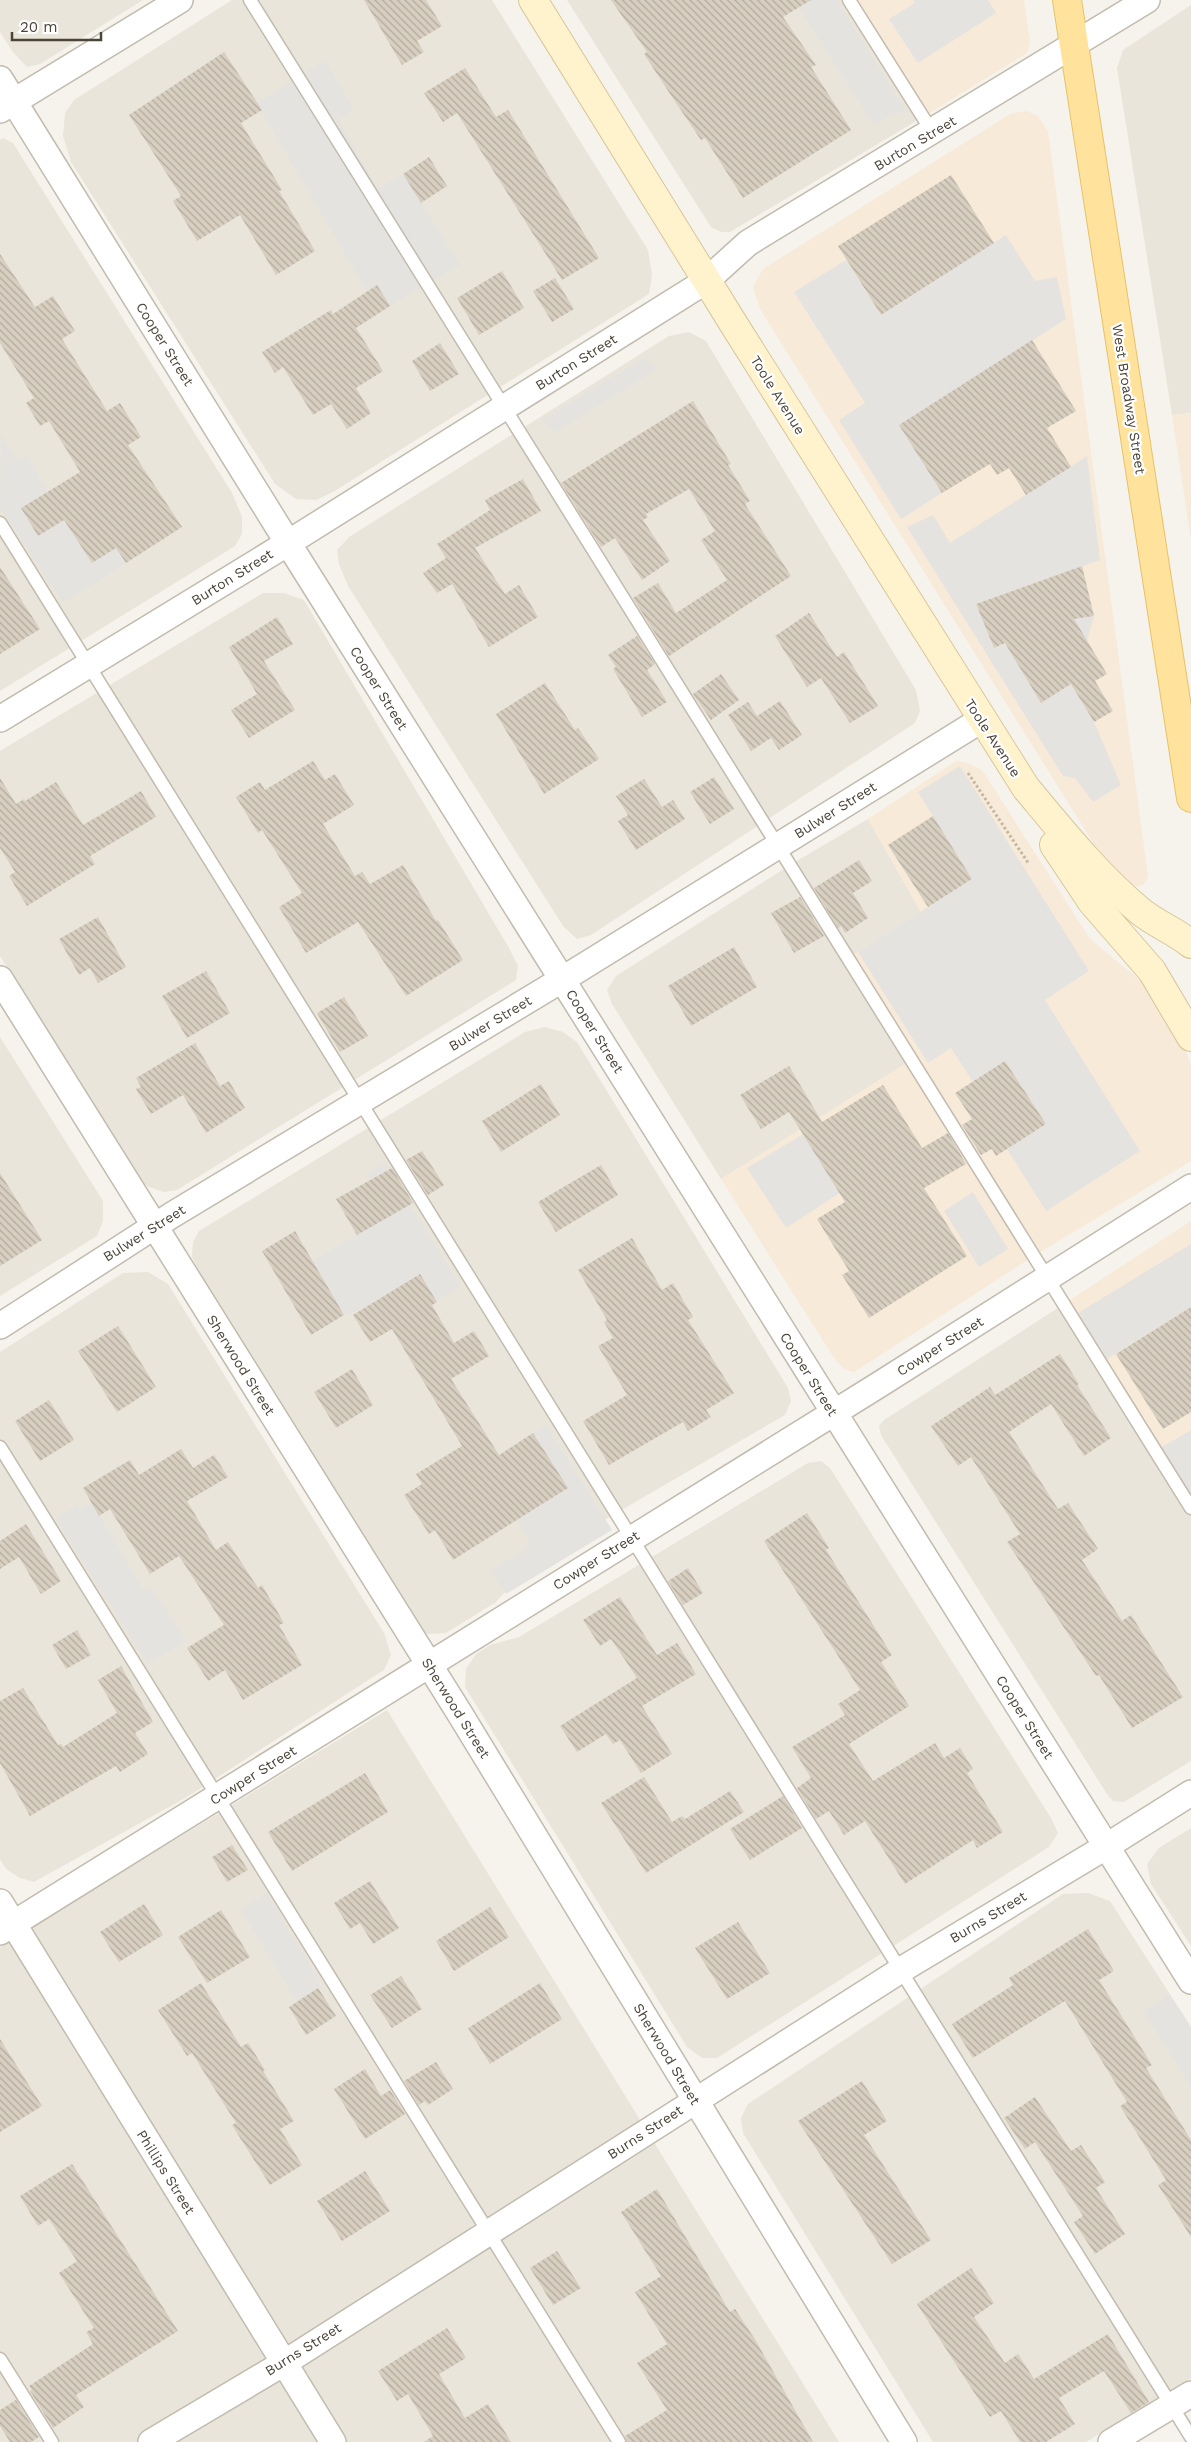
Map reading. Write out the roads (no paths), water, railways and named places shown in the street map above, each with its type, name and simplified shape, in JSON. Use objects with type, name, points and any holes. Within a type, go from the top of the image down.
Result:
[{"type":"main road","name":"Toole Avenue","points":[[533,0],[706,281],[981,720],[1026,788],[1102,877],[1156,923],[1191,944]]},
{"type":"main road","name":"West Broadway Street","points":[[1068,0],[1191,798]]},
{"type":"main road","name":"Toole Avenue","points":[[1026,788],[1038,821],[1092,902],[1152,970],[1191,1037]]},
{"type":"street","points":[[7,106],[180,0]]},
{"type":"street","name":"Burton Street","points":[[0,719],[288,543],[706,281],[748,243],[932,133],[1147,0]]},
{"type":"street","name":"Cooper Street","points":[[0,80],[7,106],[288,543],[1191,1981]]},
{"type":"street","name":"Bulwer Street","points":[[0,1326],[154,1227],[562,979],[981,720]]},
{"type":"street","name":"Sherwood Street","points":[[0,979],[429,1666],[904,2442]]},
{"type":"street","name":"Cowper Street","points":[[7,1928],[429,1666],[1191,1187]]},
{"type":"street","name":"Burns Street","points":[[151,2442],[284,2363],[901,1970],[1191,1793]]},
{"type":"street","name":"Phillips Street","points":[[0,1902],[7,1928],[333,2442]]},
{"type":"street","points":[[1111,2442],[1136,2434],[1181,2400]]},
{"type":"lane","points":[[250,0],[1191,1508]]},
{"type":"lane","points":[[849,0],[932,133]]},
{"type":"lane","points":[[0,522],[901,1970],[1181,2400],[1191,2437]]},
{"type":"lane","points":[[0,1447],[620,2442]]},
{"type":"lane","points":[[0,2359],[52,2442]]}]
